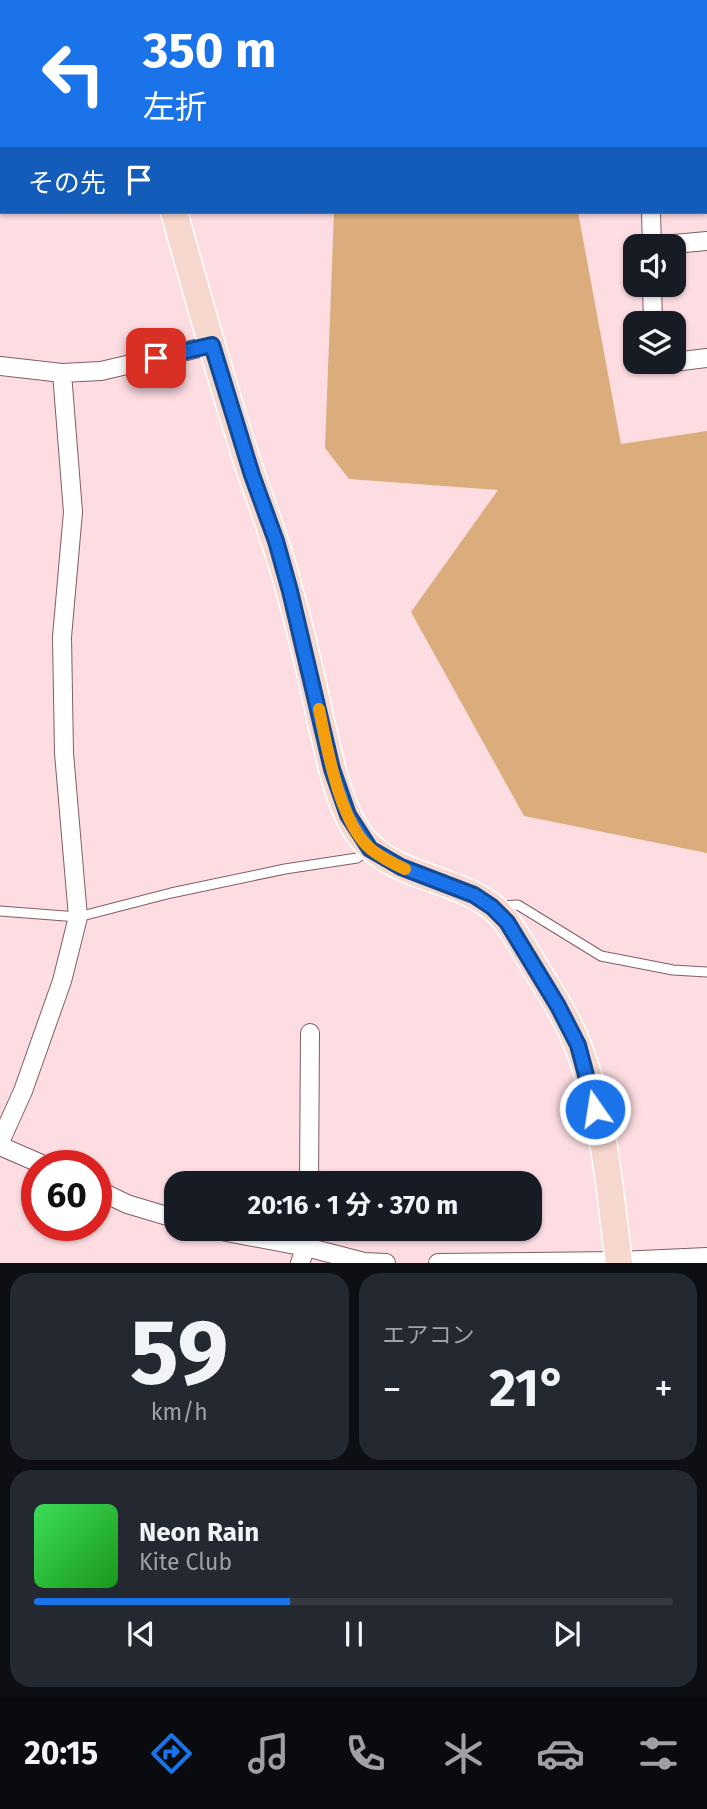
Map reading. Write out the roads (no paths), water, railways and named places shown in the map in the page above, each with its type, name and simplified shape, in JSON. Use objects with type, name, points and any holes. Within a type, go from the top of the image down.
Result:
[{"type":"main road","points":[[175,214],[212,345],[290,591],[332,769],[348,815],[370,849],[401,867],[474,895],[492,907],[507,922],[558,1006],[578,1045],[590,1083],[606,1161],[619,1262]]},
{"type":"street","points":[[651,214],[652,234]]},
{"type":"street","points":[[686,242],[707,240]]},
{"type":"street","points":[[0,366],[62,373],[101,371],[212,345]]},
{"type":"street","points":[[686,360],[707,358]]},
{"type":"street","points":[[21,1154],[0,1144],[23,1091],[57,993],[78,917],[64,753],[62,637],[73,512],[62,373]]},
{"type":"street","points":[[309,1171],[310,1033]]},
{"type":"street","points":[[112,1196],[164,1215]]},
{"type":"street","points":[[277,1241],[364,1263],[386,1263]]},
{"type":"street","points":[[438,1263],[619,1262],[707,1257]]},
{"type":"lane","points":[[0,911],[78,917],[260,874],[356,858],[370,849]]},
{"type":"lane","points":[[492,907],[518,905],[601,956],[673,970],[707,972]]}]
